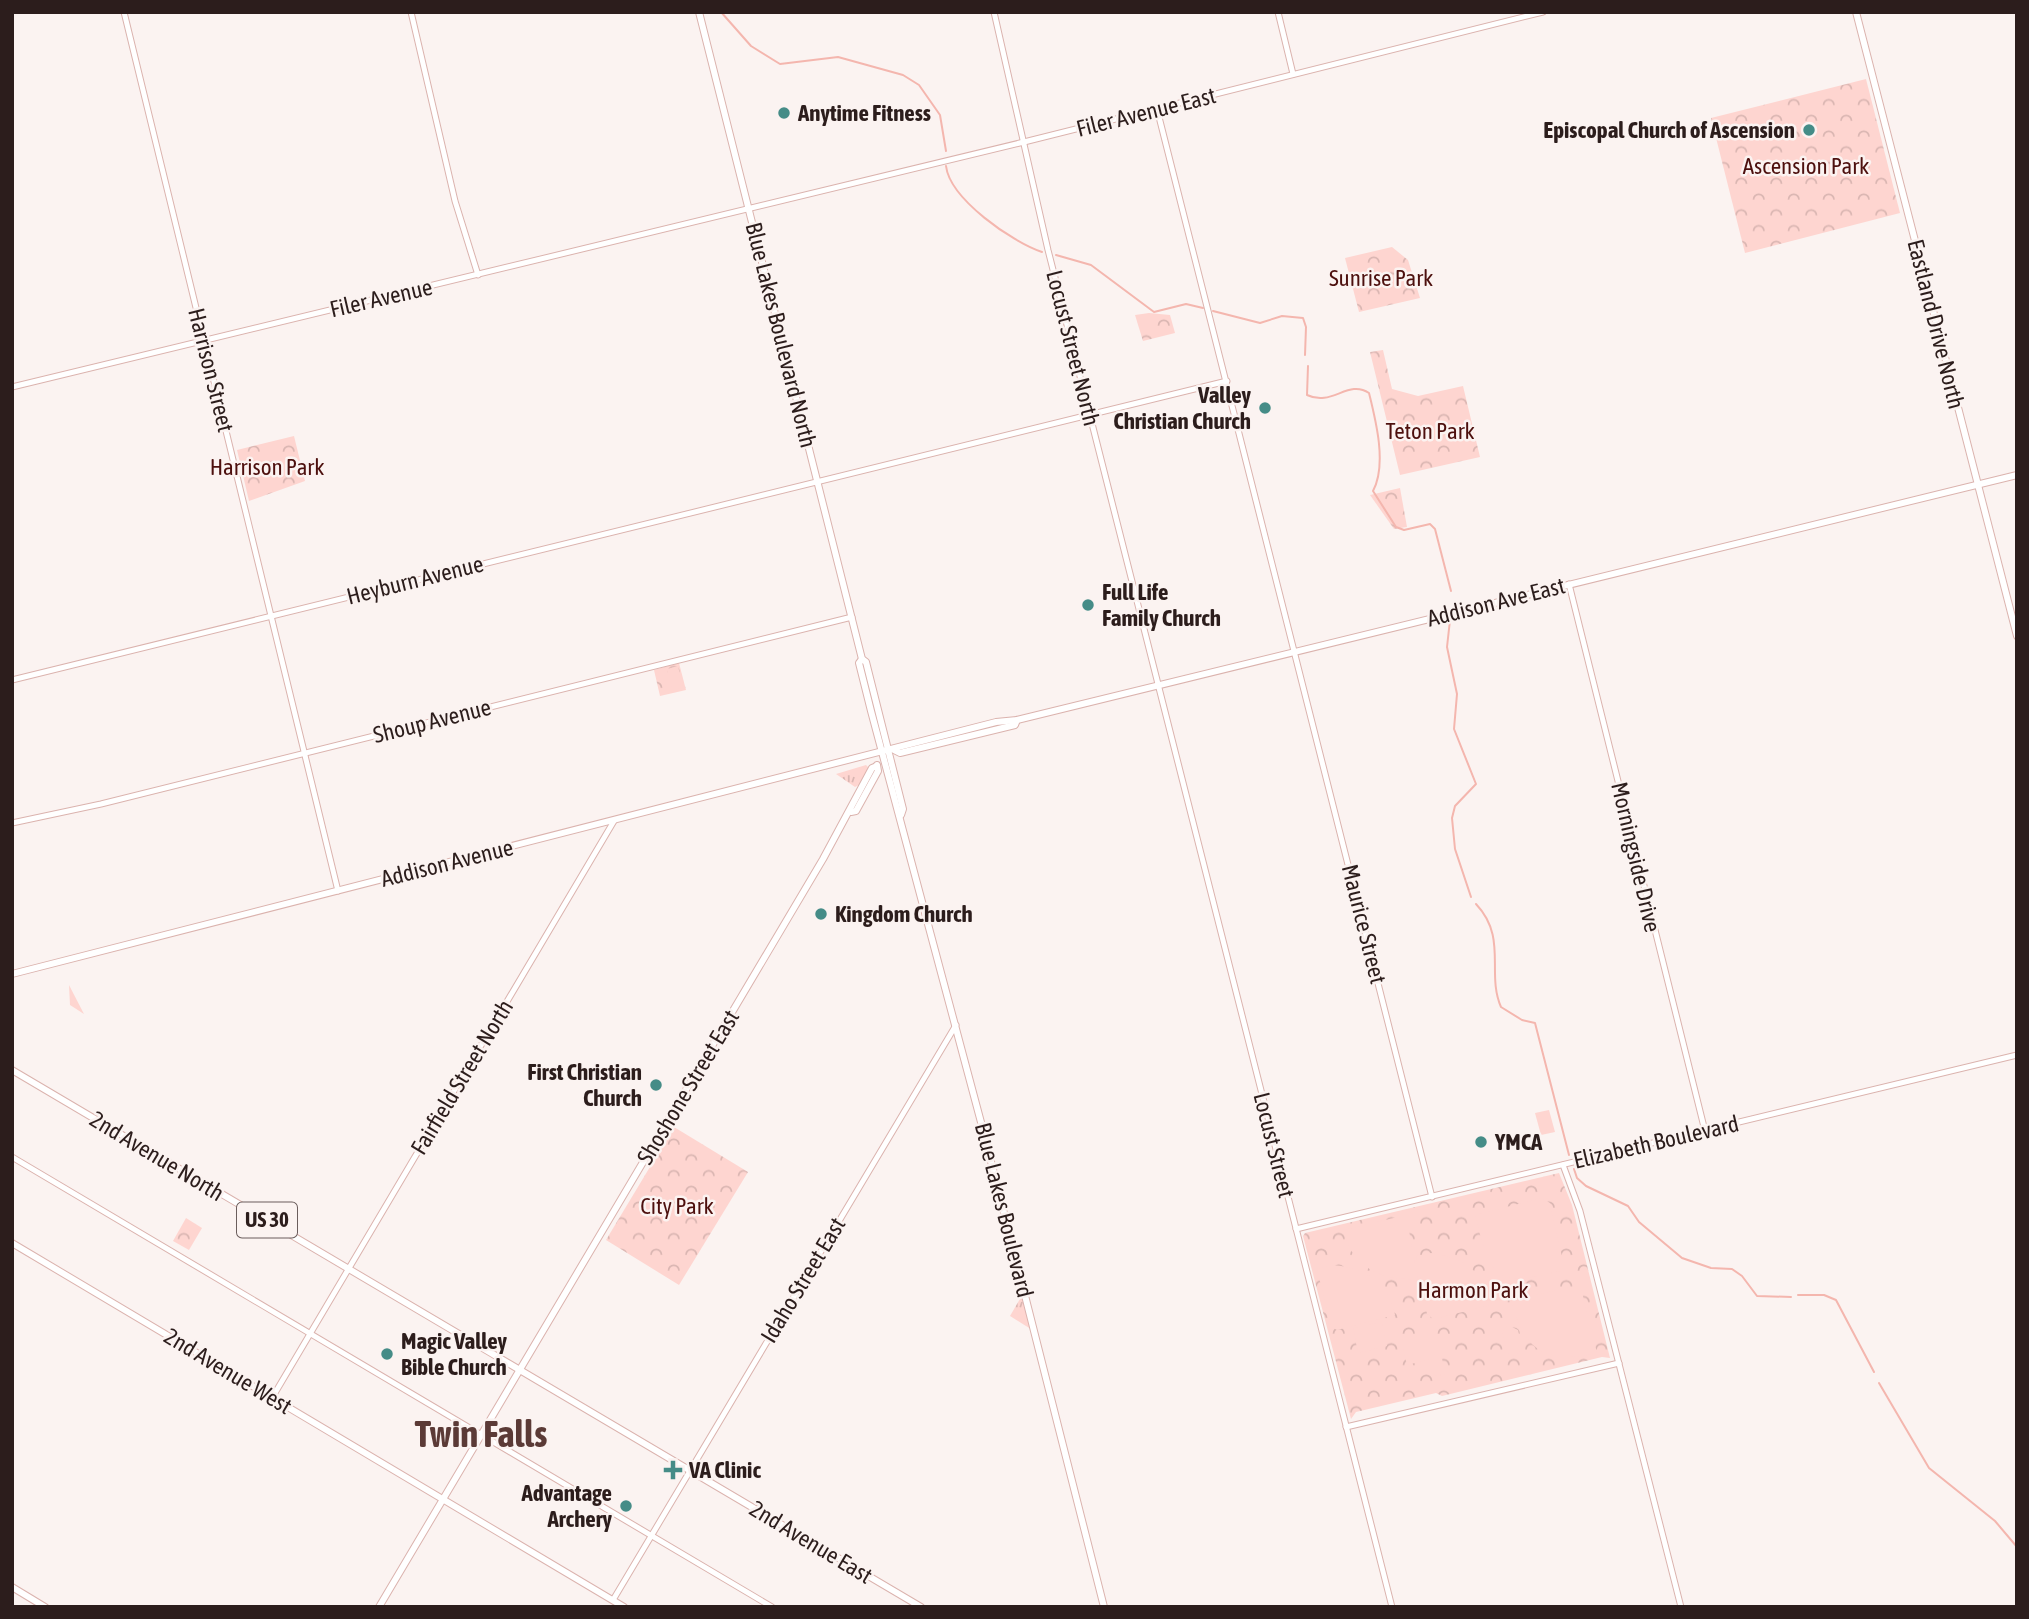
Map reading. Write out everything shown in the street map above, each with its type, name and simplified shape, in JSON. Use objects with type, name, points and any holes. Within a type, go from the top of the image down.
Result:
[{"type":"main road","name":"Blue Lakes Boulevard North","points":[[699,12],[852,617],[862,659],[859,663],[888,751]]},
{"type":"main road","name":"Eastland Drive North","points":[[1856,12],[1975,485],[2017,636]]},
{"type":"main road","name":"Addison Ave East","points":[[888,751],[900,754],[1160,683],[2017,475]]},
{"type":"main road","name":"Shoshone Street East","points":[[379,1607],[850,812],[856,811],[878,771],[877,766],[888,751]]},
{"type":"main road","name":"Blue Lakes Boulevard","points":[[888,751],[897,812],[901,815],[956,1025],[1104,1607]]},
{"type":"main road","name":"Addison Avenue","points":[[12,974],[888,751]]},
{"type":"main road","name":"2nd Avenue North","points":[[12,1070],[520,1370]]},
{"type":"main road","name":"2nd Avenue West","points":[[12,1243],[624,1607]]},
{"type":"main road","name":"2nd Avenue East","points":[[520,1370],[921,1607]]},
{"type":"main road","points":[[12,1587],[45,1607]]},
{"type":"street","name":"Harrison Street","points":[[124,12],[338,891]]},
{"type":"street","points":[[411,12],[455,201],[478,275]]},
{"type":"street","name":"Locust Street North","points":[[994,12],[1090,414],[1160,683]]},
{"type":"street","points":[[1278,12],[1293,74]]},
{"type":"street","name":"Filer Avenue East","points":[[749,209],[1543,12]]},
{"type":"street","name":"Maurice Street","points":[[1157,109],[1432,1197]]},
{"type":"street","name":"Filer Avenue","points":[[12,387],[749,209]]},
{"type":"street","name":"Heyburn Avenue","points":[[12,680],[1227,381]]},
{"type":"street","name":"Morningside Drive","points":[[1569,584],[1704,1131]]},
{"type":"street","name":"Shoup Avenue","points":[[12,823],[852,617]]},
{"type":"street","name":"Locust Street","points":[[1160,683],[1392,1607]]},
{"type":"street","name":"Fairfield Street North","points":[[272,1398],[614,821]]},
{"type":"street","name":"Idaho Street East","points":[[613,1600],[956,1025]]},
{"type":"street","name":"Elizabeth Boulevard","points":[[1296,1229],[2017,1055]]},
{"type":"street","points":[[12,1157],[772,1607]]},
{"type":"street","points":[[1563,1165],[1580,1211],[1681,1607]]},
{"type":"street","points":[[1346,1427],[1619,1363]]},
{"type":"green space","name":"Ascension Park","points":[[1866,79],[1900,213],[1745,253],[1711,118]]},
{"type":"green space","name":"Sunrise Park","points":[[1392,247],[1408,260],[1420,298],[1359,312],[1345,258]]},
{"type":"green space","points":[[1135,315],[1170,315],[1175,333],[1143,341]]},
{"type":"green space","name":"Teton Park","points":[[1383,350],[1392,389],[1418,396],[1463,386],[1480,457],[1400,475],[1370,352]]},
{"type":"green space","name":"Harrison Park","points":[[294,436],[305,481],[249,501],[237,450]]},
{"type":"green space","points":[[1400,488],[1407,527],[1394,529],[1370,495]]},
{"type":"green space","points":[[679,663],[686,690],[660,696],[654,670]]},
{"type":"green space","points":[[678,666],[683,687],[672,690],[667,669]]},
{"type":"green space","points":[[866,765],[869,768],[855,787],[836,774]]},
{"type":"green space","points":[[69,985],[84,1014],[70,1005]]},
{"type":"green space","points":[[1549,1110],[1555,1132],[1541,1135],[1535,1113]]},
{"type":"green space","name":"City Park","points":[[674,1127],[748,1172],[679,1285],[606,1240]]},
{"type":"green space","name":"Harmon Park","points":[[1559,1173],[1572,1205],[1610,1358],[1602,1357],[1442,1396],[1436,1393],[1356,1412],[1351,1419],[1303,1236],[1305,1233]]},
{"type":"green space","points":[[1542,1198],[1550,1203],[1565,1270],[1525,1278],[1511,1278],[1501,1274],[1493,1267],[1487,1255],[1475,1215]]},
{"type":"green space","points":[[1402,1216],[1407,1220],[1418,1279],[1392,1278],[1370,1270],[1353,1254],[1343,1230]]},
{"type":"green space","points":[[186,1218],[202,1228],[189,1250],[173,1241]]},
{"type":"green space","points":[[1431,1253],[1453,1258],[1471,1268],[1484,1284],[1492,1305],[1433,1319],[1427,1314],[1416,1256]]},
{"type":"green space","points":[[1332,1265],[1354,1269],[1373,1278],[1387,1294],[1395,1315],[1337,1330],[1331,1327],[1317,1269]]},
{"type":"green space","points":[[1576,1286],[1581,1288],[1597,1353],[1564,1357],[1540,1350],[1522,1331],[1511,1300]]},
{"type":"green space","points":[[1024,1292],[1034,1331],[1010,1316]]},
{"type":"green space","points":[[1382,1322],[1387,1346],[1358,1353],[1353,1328]]},
{"type":"green space","points":[[1508,1325],[1518,1330],[1522,1348],[1515,1357],[1507,1352],[1502,1332]]},
{"type":"green space","points":[[1435,1332],[1446,1374],[1435,1376],[1431,1359],[1407,1365],[1401,1340]]},
{"type":"waterway","points":[[721,12],[751,46],[780,64],[838,57],[903,75],[919,85],[940,115],[946,151]]},
{"type":"waterway","points":[[946,166],[958,192],[984,218],[1015,239],[1042,252]]},
{"type":"waterway","points":[[1056,255],[1091,265],[1154,312],[1186,304],[1203,308]]},
{"type":"waterway","points":[[1213,311],[1260,323],[1282,316],[1303,318],[1306,327],[1305,355]]},
{"type":"waterway","points":[[1308,366],[1307,395],[1324,398],[1354,389],[1369,393],[1380,456],[1373,491],[1396,527],[1404,530],[1430,524],[1435,529],[1451,591]]},
{"type":"waterway","points":[[1450,620],[1447,647],[1457,694],[1454,729],[1476,784],[1455,806],[1452,818],[1455,849],[1471,897]]},
{"type":"waterway","points":[[1476,904],[1486,917],[1491,930],[1495,981],[1501,1007],[1522,1020],[1535,1023],[1569,1155]]},
{"type":"waterway","points":[[1574,1169],[1577,1178],[1586,1186],[1628,1206],[1639,1222],[1682,1258],[1711,1268],[1732,1269],[1742,1276],[1757,1296],[1791,1297]]},
{"type":"waterway","points":[[1798,1295],[1824,1295],[1836,1300],[1874,1372]]},
{"type":"waterway","points":[[1879,1383],[1929,1468],[1995,1521],[2017,1547]]},
{"type":"place","name":"Anytime Fitness","points":[[784,113]]},
{"type":"place","name":"Episcopal Church of Ascension","points":[[1809,130]]},
{"type":"place","name":"Valley Christian Church","points":[[1265,408]]},
{"type":"place","name":"Full Life Family Church","points":[[1088,605]]},
{"type":"place","name":"Kingdom Church","points":[[821,914]]},
{"type":"place","name":"First Christian Church","points":[[656,1085]]},
{"type":"place","name":"YMCA","points":[[1481,1142]]},
{"type":"place","name":"Magic Valley Bible Church","points":[[387,1354]]},
{"type":"place","name":"VA Clinic","points":[[673,1470]]},
{"type":"place","name":"Advantage Archery","points":[[626,1506]]},
{"type":"district","name":"Twin Falls","points":[[481,1434]]}]
